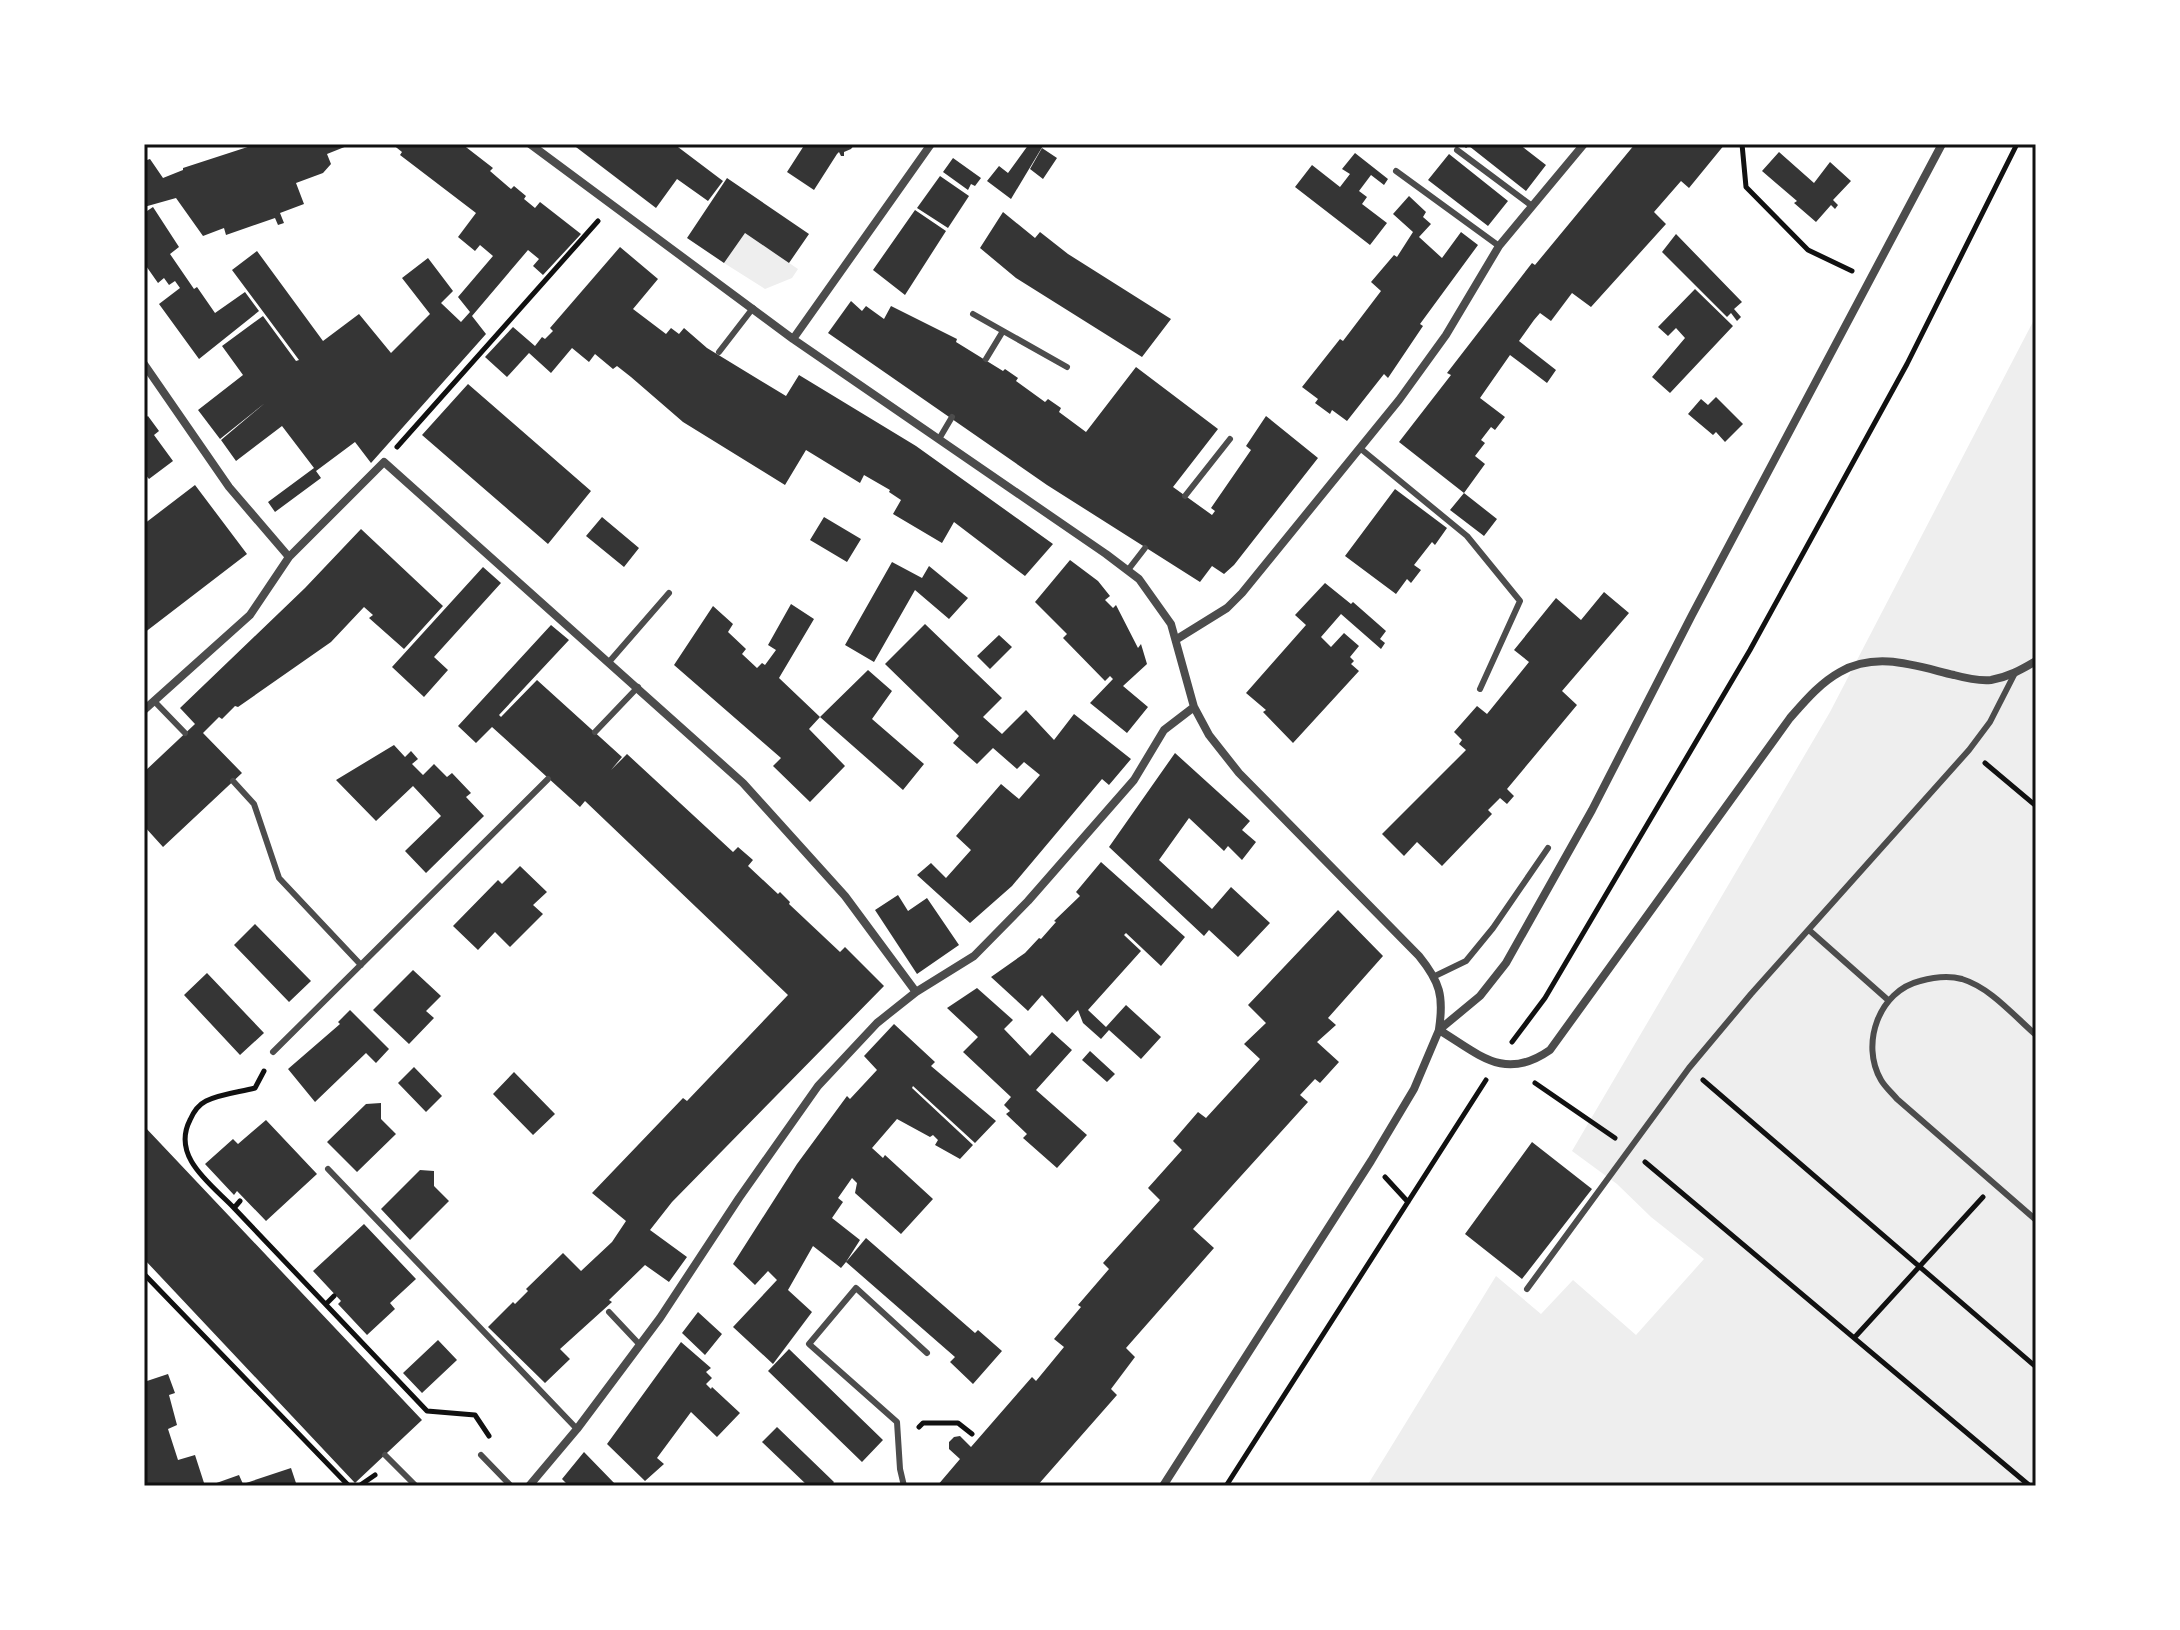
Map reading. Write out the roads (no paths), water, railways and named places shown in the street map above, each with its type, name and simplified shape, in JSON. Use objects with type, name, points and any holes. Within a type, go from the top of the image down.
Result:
[{"type":"street","points":[[530,144],[793,339],[1139,579],[1171,624],[1194,707],[1209,735],[1239,773],[1435,976],[1441,994],[1439,1030],[1414,1089],[1163,1486]]},
{"type":"street","points":[[793,339],[931,144]]},
{"type":"street","points":[[1177,639],[1227,608],[1242,593],[1328,485],[1361,449],[1446,335],[1499,246],[1584,144]]},
{"type":"street","points":[[1439,1030],[1480,996],[1506,963],[1592,810],[1942,144]]},
{"type":"street","points":[[144,364],[229,487],[289,557]]},
{"type":"street","points":[[144,710],[250,615],[289,557],[384,462],[743,783],[845,896],[916,992]]},
{"type":"street","points":[[1439,1030],[1496,1064],[1520,1065],[1534,1061],[1550,1050],[1790,718],[1816,689],[1841,671],[1868,662],[1898,661],[1988,680],[2015,673],[2036,661]]},
{"type":"street","points":[[529,1486],[577,1429],[640,1345],[818,1086],[877,1023],[916,992],[974,956],[1028,901],[1134,780],[1164,730],[1194,707]]},
{"type":"lane","points":[[1457,150],[1532,206]]},
{"type":"lane","points":[[1396,171],[1499,246]]},
{"type":"lane","points":[[719,352],[753,308]]},
{"type":"lane","points":[[973,314],[1067,367]]},
{"type":"lane","points":[[986,359],[1003,331]]},
{"type":"lane","points":[[939,439],[952,417]]},
{"type":"lane","points":[[1185,496],[1230,439]]},
{"type":"lane","points":[[1361,449],[1467,536],[1520,601],[1480,689]]},
{"type":"lane","points":[[1128,570],[1145,548]]},
{"type":"lane","points":[[609,662],[669,593]]},
{"type":"lane","points":[[1527,1289],[1689,1068],[1969,750],[1990,722],[2015,673]]},
{"type":"lane","points":[[595,732],[638,687]]},
{"type":"lane","points":[[154,701],[185,733]]},
{"type":"lane","points":[[273,1052],[548,779]]},
{"type":"lane","points":[[233,781],[254,804],[279,878],[361,965]]},
{"type":"lane","points":[[1435,976],[1466,961],[1493,928],[1548,848]]},
{"type":"lane","points":[[1809,930],[1888,1000]]},
{"type":"lane","points":[[2036,1035],[1985,990],[1962,979],[1939,976],[1908,984],[1888,1000],[1874,1025],[1873,1051],[1880,1079],[1897,1099],[2036,1220]]},
{"type":"lane","points":[[328,1169],[577,1429]]},
{"type":"lane","points":[[904,1486],[897,1422],[809,1344],[856,1288],[927,1353]]},
{"type":"lane","points":[[609,1312],[640,1345]]},
{"type":"lane","points":[[385,1455],[416,1486]]},
{"type":"lane","points":[[481,1455],[511,1486]]}]
